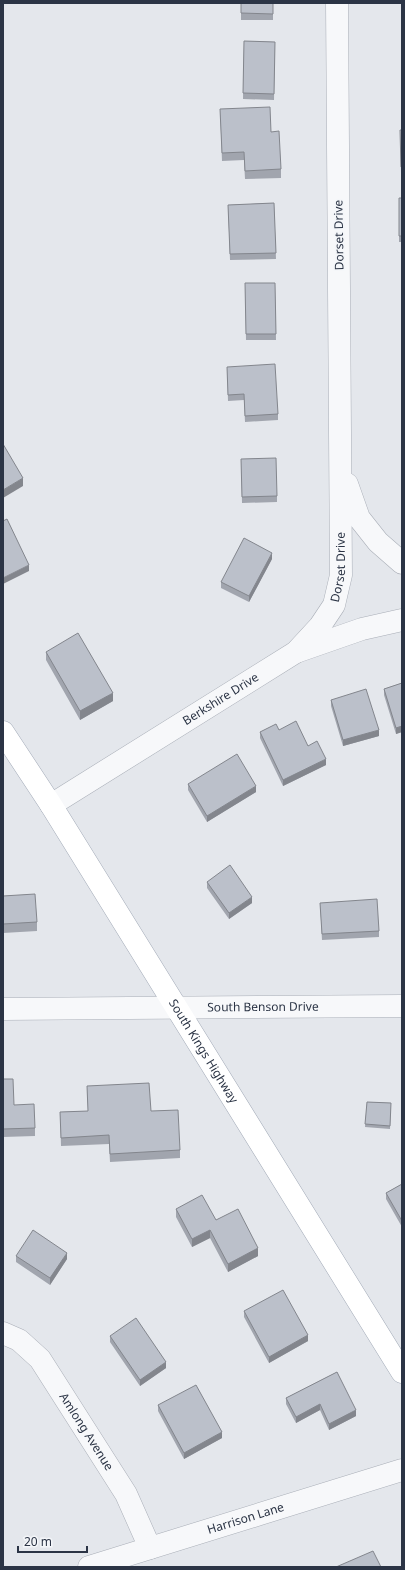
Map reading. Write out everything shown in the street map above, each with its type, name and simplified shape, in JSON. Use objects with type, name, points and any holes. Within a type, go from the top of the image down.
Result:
[{"type":"main road","name":"South Kings Highway","points":[[3,732],[177,1008],[402,1372]]},
{"type":"street","name":"Dorset Drive","points":[[296,652],[320,626],[334,606],[341,575],[342,467],[337,3]]},
{"type":"street","name":"Dorset Drive","points":[[342,467],[359,518],[378,542],[402,563]]},
{"type":"street","name":"Berkshire Drive","points":[[51,806],[296,652],[362,629],[402,620]]},
{"type":"street","name":"South Benson Drive","points":[[3,1009],[402,1006]]},
{"type":"street","name":"Amlong Avenue","points":[[3,1333],[20,1340],[40,1359],[126,1494],[150,1548]]},
{"type":"street","name":"Harrison Lane","points":[[89,1567],[402,1470]]},
{"type":"building","points":[[241,3],[273,3],[273,14],[241,13]]},
{"type":"building","points":[[244,41],[275,42],[274,94],[243,93]]},
{"type":"building","points":[[270,107],[271,132],[279,131],[281,169],[245,171],[244,152],[222,153],[220,109]]},
{"type":"building","points":[[400,130],[402,130],[402,167],[401,167]]},
{"type":"building","points":[[399,198],[402,198],[402,236],[399,236]]},
{"type":"building","points":[[274,203],[276,253],[230,254],[228,205]]},
{"type":"building","points":[[245,283],[275,283],[276,334],[246,334]]},
{"type":"building","points":[[275,364],[278,414],[245,416],[244,394],[228,395],[227,367]]},
{"type":"building","points":[[3,444],[23,478],[3,490]]},
{"type":"building","points":[[276,458],[277,496],[242,497],[241,459]]},
{"type":"building","points":[[7,519],[29,565],[3,578],[3,521]]},
{"type":"building","points":[[244,538],[272,553],[249,596],[221,582]]},
{"type":"building","points":[[78,633],[113,693],[80,711],[46,652]]},
{"type":"building","points":[[402,683],[402,726],[396,728],[384,689]]},
{"type":"building","points":[[366,689],[379,730],[343,740],[331,700]]},
{"type":"building","points":[[296,721],[308,746],[317,741],[326,759],[283,780],[260,732],[276,724],[279,730]]},
{"type":"building","points":[[237,754],[256,786],[207,816],[188,784]]},
{"type":"building","points":[[230,865],[252,897],[229,913],[207,882]]},
{"type":"building","points":[[35,894],[37,922],[3,924],[3,896]]},
{"type":"building","points":[[377,899],[379,931],[322,934],[320,903]]},
{"type":"building","points":[[3,1079],[13,1079],[14,1105],[34,1104],[35,1128],[3,1129]]},
{"type":"building","points":[[149,1083],[151,1111],[178,1110],[180,1150],[110,1154],[109,1135],[61,1138],[60,1112],[88,1111],[87,1086]]},
{"type":"building","points":[[367,1102],[391,1103],[390,1126],[365,1124]]},
{"type":"building","points":[[402,1184],[402,1221],[386,1193]]},
{"type":"building","points":[[202,1195],[216,1220],[238,1209],[258,1248],[228,1264],[210,1230],[192,1239],[176,1209]]},
{"type":"building","points":[[33,1230],[67,1253],[50,1278],[16,1256]]},
{"type":"building","points":[[283,1290],[308,1335],[269,1357],[244,1311]]},
{"type":"building","points":[[136,1318],[166,1362],[140,1380],[110,1336]]},
{"type":"building","points":[[337,1372],[356,1410],[329,1424],[320,1404],[296,1417],[286,1398]]},
{"type":"building","points":[[196,1385],[222,1432],[184,1453],[158,1405]]},
{"type":"building","points":[[373,1551],[381,1567],[336,1567]]}]
